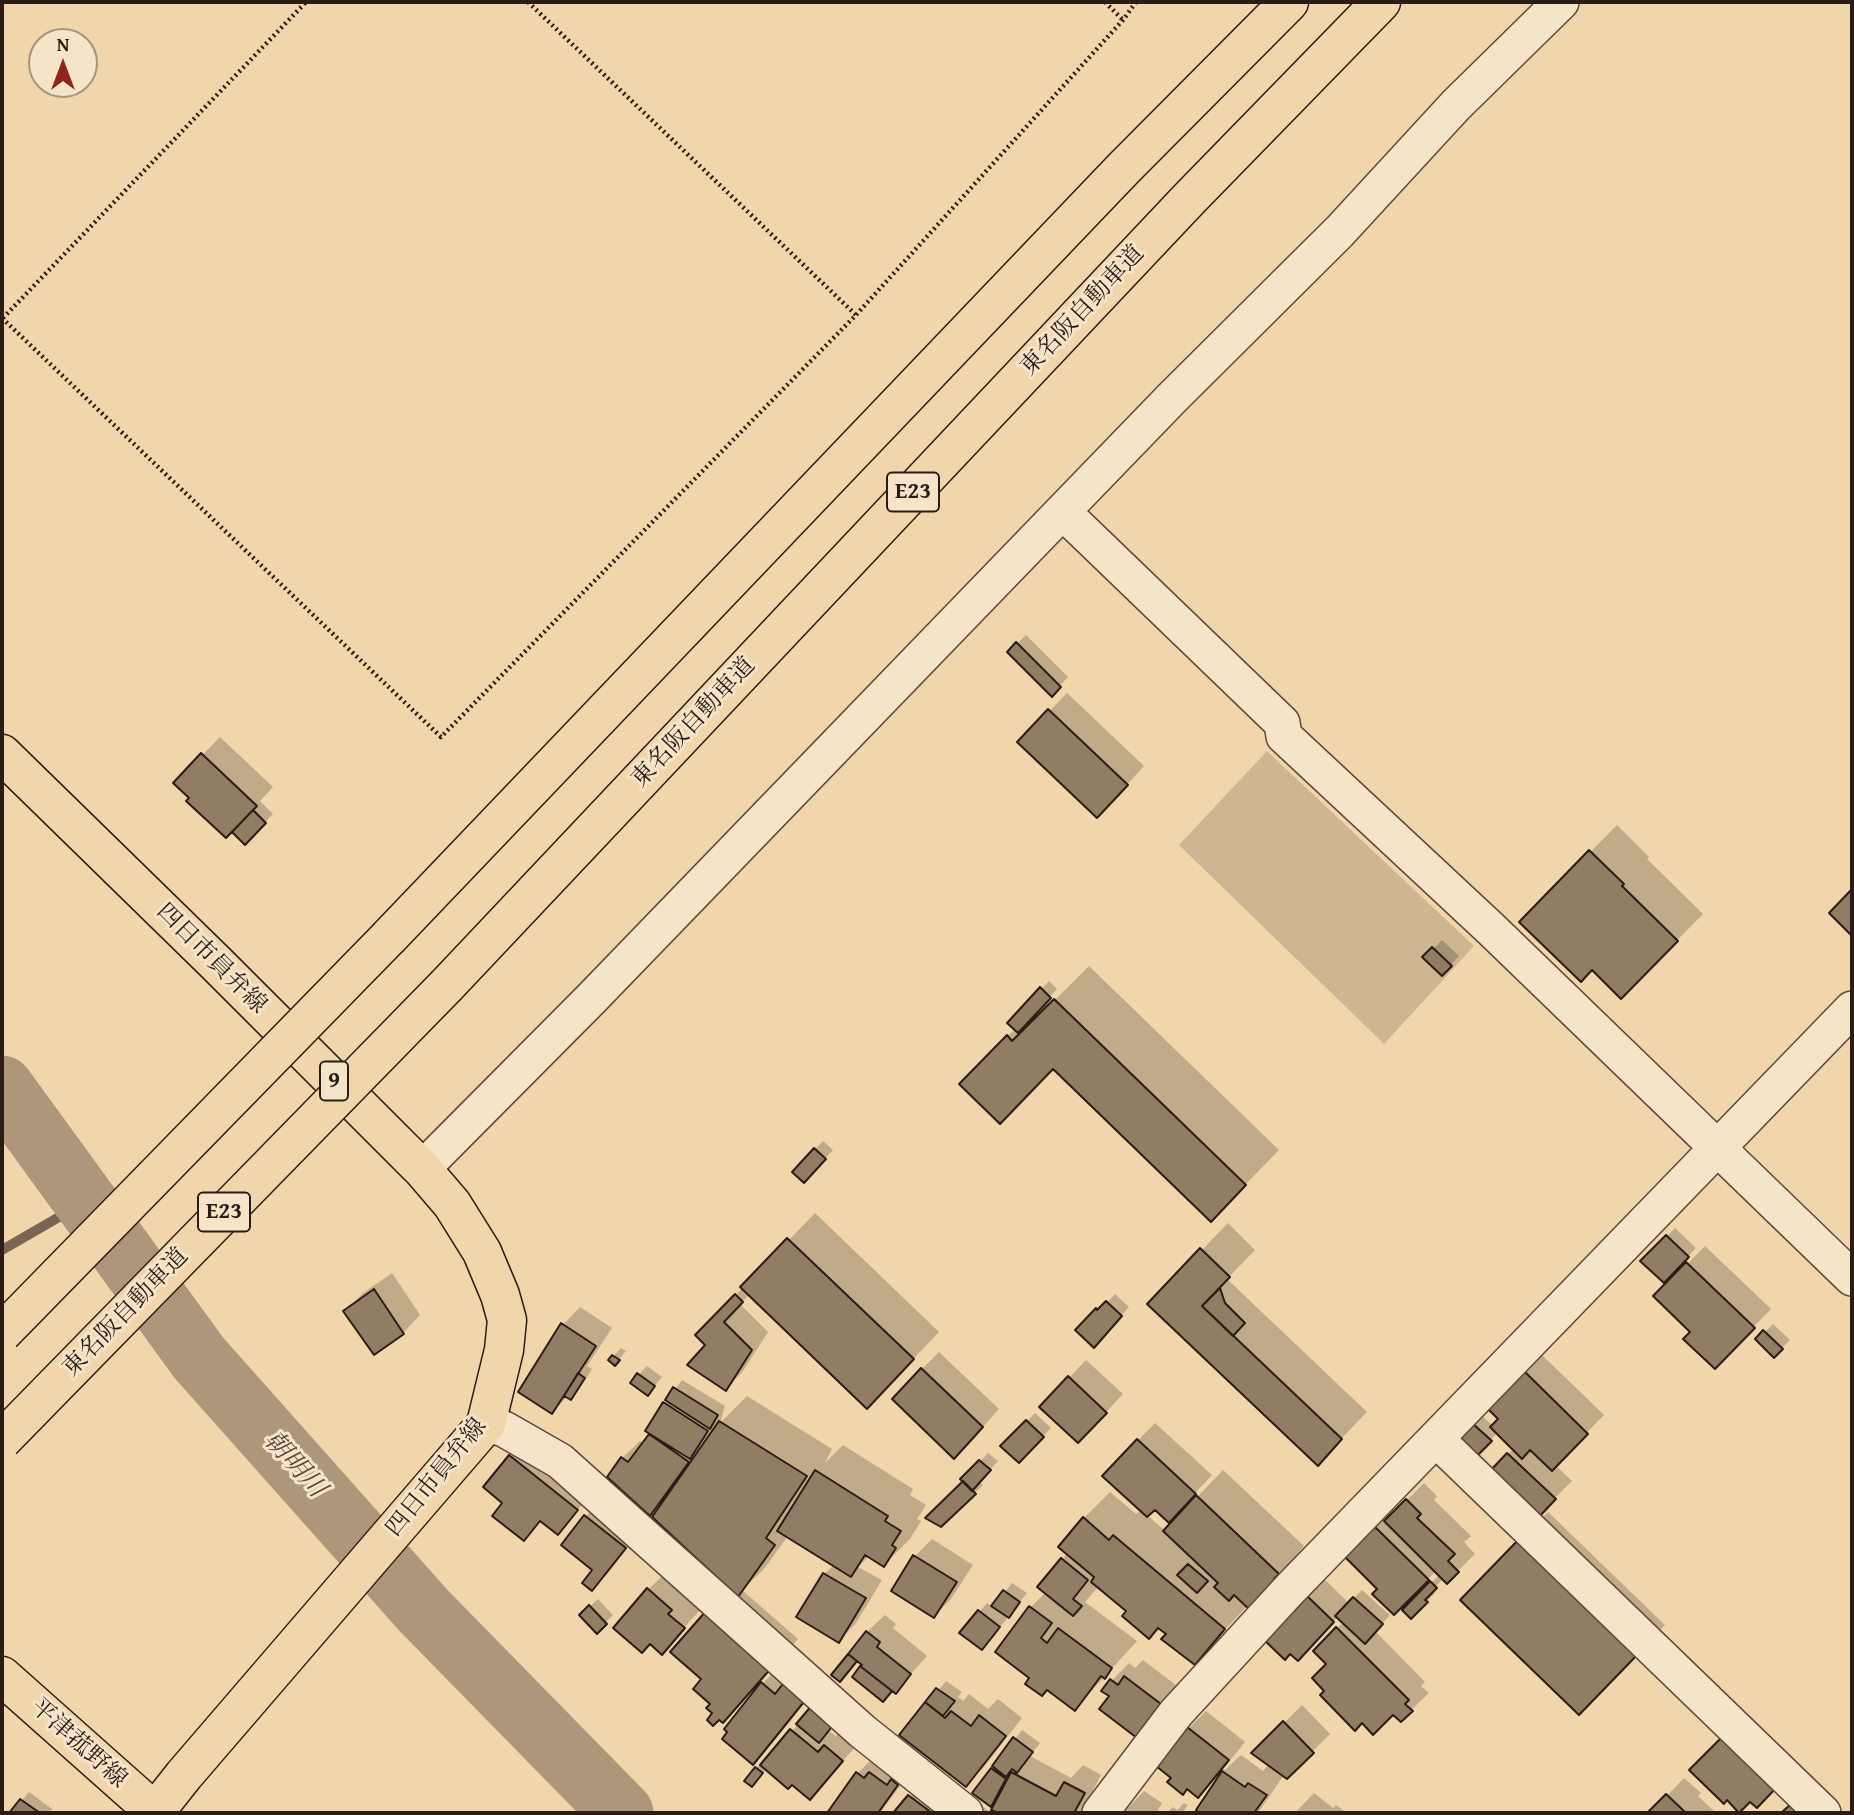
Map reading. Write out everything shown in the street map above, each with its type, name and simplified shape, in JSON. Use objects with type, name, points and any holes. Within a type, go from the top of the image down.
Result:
[{"type":"main road","points":[[2,1333],[389,937],[1123,169],[1289,2]]},
{"type":"main road","name":"東名阪自動車道","points":[[2,1440],[447,985],[1189,199],[1381,2]]},
{"type":"main road","name":"四日市員弁線","points":[[2,754],[422,1169],[452,1204],[482,1252],[500,1295],[507,1321],[504,1350],[486,1424],[184,1774],[155,1813]]},
{"type":"main road","name":"平津菰野線","points":[[2,1676],[155,1813]]},
{"type":"street","points":[[422,1169],[1340,231],[1455,105],[1561,2]]},
{"type":"street","points":[[1063,512],[1282,723],[1284,736],[1491,929],[1852,1278]]},
{"type":"street","points":[[1100,1813],[1176,1713],[1290,1589],[1852,1009]]},
{"type":"street","points":[[486,1424],[504,1429],[560,1461],[862,1731],[965,1813]]},
{"type":"street","points":[[1436,1438],[1823,1813]]},
{"type":"path","points":[[306,2],[2,318],[441,737],[856,315],[1123,20],[1136,2]]},
{"type":"path","points":[[528,2],[856,315]]},
{"type":"path","points":[[1105,2],[1123,20]]},
{"type":"shaded area","points":[[1267,751],[1474,946],[1384,1044],[1179,845]]},
{"type":"building","points":[[1016,642],[1061,687],[1052,697],[1007,652]]},
{"type":"building","points":[[1048,709],[1128,785],[1097,818],[1017,742]]},
{"type":"building","points":[[201,753],[257,806],[226,838],[186,801],[189,798],[173,783]]},
{"type":"building","points":[[253,810],[266,823],[245,845],[232,832]]},
{"type":"building","points":[[1589,850],[1678,941],[1621,999],[1592,970],[1581,982],[1519,922]]},
{"type":"building","points":[[1852,889],[1852,936],[1829,913]]},
{"type":"building","points":[[1432,947],[1452,966],[1442,976],[1422,957]]},
{"type":"building","points":[[1040,987],[1051,998],[1018,1033],[1007,1023]]},
{"type":"building","points":[[1054,999],[1246,1185],[1211,1222],[1053,1069],[1000,1124],[959,1084],[1007,1035],[1012,1041]]},
{"type":"building","points":[[814,1148],[826,1159],[804,1183],[792,1172]]},
{"type":"building","points":[[1666,1235],[1689,1257],[1664,1283],[1640,1261]]},
{"type":"building","points":[[787,1238],[914,1359],[867,1409],[740,1287]]},
{"type":"building","points":[[1200,1248],[1230,1277],[1202,1306],[1342,1439],[1318,1466],[1147,1304]]},
{"type":"building","points":[[1686,1262],[1755,1328],[1715,1369],[1683,1339],[1690,1332],[1653,1296]]},
{"type":"building","points":[[1220,1288],[1225,1303],[1245,1323],[1233,1336],[1202,1306]]},
{"type":"building","points":[[374,1289],[404,1334],[374,1355],[343,1311]]},
{"type":"building","points":[[735,1294],[743,1302],[724,1322],[752,1350],[726,1391],[687,1365],[705,1345],[695,1335]]},
{"type":"building","points":[[1106,1301],[1122,1316],[1094,1348],[1075,1330]]},
{"type":"building","points":[[561,1323],[596,1346],[552,1414],[518,1392]]},
{"type":"building","points":[[1763,1330],[1783,1349],[1774,1358],[1755,1339]]},
{"type":"building","points":[[612,1355],[620,1360],[615,1366],[608,1360]]},
{"type":"building","points":[[921,1368],[983,1427],[954,1459],[892,1399]]},
{"type":"building","points":[[1522,1369],[1588,1434],[1552,1471],[1530,1450],[1522,1459],[1490,1427],[1498,1419],[1485,1406]]},
{"type":"building","points":[[578,1373],[585,1378],[571,1400],[564,1396]]},
{"type":"building","points":[[637,1373],[655,1386],[648,1396],[630,1383]]},
{"type":"building","points":[[1068,1376],[1107,1413],[1078,1443],[1039,1407]]},
{"type":"building","points":[[673,1387],[718,1415],[710,1429],[665,1400]]},
{"type":"building","points":[[663,1402],[708,1431],[690,1459],[645,1431]]},
{"type":"building","points":[[1026,1420],[1044,1437],[1019,1463],[1000,1446]]},
{"type":"building","points":[[719,1421],[807,1476],[766,1538],[775,1545],[738,1597],[652,1517]]},
{"type":"building","points":[[1472,1423],[1492,1441],[1476,1457],[1457,1440]]},
{"type":"building","points":[[649,1434],[689,1462],[650,1516],[607,1477],[621,1457],[628,1462]]},
{"type":"building","points":[[1137,1439],[1196,1494],[1169,1523],[1155,1510],[1147,1517],[1102,1476]]},
{"type":"building","points":[[1507,1453],[1556,1499],[1538,1518],[1489,1472]]},
{"type":"building","points":[[509,1455],[578,1510],[558,1535],[540,1521],[524,1541],[492,1516],[502,1503],[483,1487]]},
{"type":"building","points":[[979,1460],[991,1470],[972,1491],[960,1479]]},
{"type":"building","points":[[815,1470],[888,1516],[885,1521],[901,1531],[892,1545],[896,1548],[884,1567],[865,1555],[851,1577],[777,1531]]},
{"type":"building","points":[[963,1481],[976,1494],[941,1527],[925,1518]]},
{"type":"building","points":[[1196,1495],[1279,1574],[1274,1579],[1278,1582],[1251,1611],[1234,1595],[1229,1601],[1214,1587],[1218,1583],[1163,1531]]},
{"type":"building","points":[[1406,1499],[1421,1514],[1417,1518],[1455,1554],[1448,1561],[1459,1572],[1447,1584],[1384,1521]]},
{"type":"building","points":[[584,1515],[626,1548],[592,1591],[582,1583],[592,1570],[561,1545]]},
{"type":"building","points":[[1083,1517],[1109,1540],[1113,1535],[1225,1629],[1195,1665],[1161,1639],[1166,1634],[1158,1628],[1149,1639],[1122,1616],[1126,1611],[1091,1582],[1094,1577],[1058,1547]]},
{"type":"building","points":[[1372,1524],[1429,1580],[1394,1615],[1372,1594],[1377,1589],[1342,1554]]},
{"type":"building","points":[[1521,1537],[1640,1652],[1579,1715],[1460,1600]]},
{"type":"building","points":[[913,1555],[957,1582],[934,1618],[891,1591]]},
{"type":"building","points":[[1061,1558],[1088,1580],[1073,1599],[1082,1606],[1073,1616],[1037,1587]]},
{"type":"building","points":[[1188,1564],[1208,1581],[1197,1593],[1177,1575]]},
{"type":"building","points":[[823,1573],[866,1598],[839,1643],[796,1617]]},
{"type":"building","points":[[1430,1581],[1437,1588],[1425,1600],[1428,1602],[1411,1619],[1402,1610]]},
{"type":"building","points":[[647,1588],[672,1610],[668,1614],[685,1628],[662,1655],[650,1644],[642,1653],[613,1628]]},
{"type":"building","points":[[1003,1590],[1020,1602],[1009,1618],[991,1606]]},
{"type":"building","points":[[1305,1594],[1334,1622],[1298,1661],[1290,1654],[1285,1660],[1262,1638]]},
{"type":"building","points":[[1353,1597],[1383,1624],[1365,1644],[1335,1616]]},
{"type":"building","points":[[589,1605],[607,1624],[597,1634],[579,1615]]},
{"type":"building","points":[[1029,1606],[1052,1623],[1041,1638],[1047,1643],[1058,1628],[1112,1668],[1105,1679],[1101,1676],[1075,1711],[1047,1690],[1042,1696],[1025,1684],[1029,1678],[995,1652]]},
{"type":"building","points":[[978,1610],[1000,1627],[982,1650],[959,1633]]},
{"type":"building","points":[[706,1611],[773,1666],[723,1723],[719,1720],[713,1726],[707,1720],[712,1713],[706,1708],[710,1704],[693,1689],[701,1679],[670,1652]]},
{"type":"building","points":[[1336,1627],[1409,1700],[1405,1704],[1413,1711],[1401,1722],[1393,1715],[1373,1735],[1362,1723],[1355,1731],[1320,1695],[1324,1691],[1312,1678],[1326,1664],[1313,1651]]},
{"type":"building","points":[[866,1631],[880,1642],[877,1647],[911,1674],[896,1694],[848,1654]]},
{"type":"building","points":[[848,1654],[857,1661],[840,1682],[831,1675]]},
{"type":"building","points":[[860,1666],[892,1691],[883,1702],[852,1677]]},
{"type":"building","points":[[1124,1676],[1161,1704],[1137,1738],[1099,1709],[1109,1696],[1101,1691],[1110,1679],[1118,1685]]},
{"type":"building","points":[[785,1681],[807,1698],[753,1765],[722,1739],[727,1732],[724,1729],[761,1682],[775,1694]]},
{"type":"building","points":[[936,1688],[955,1701],[943,1716],[925,1702]]},
{"type":"building","points":[[925,1702],[945,1718],[951,1711],[971,1726],[979,1715],[1006,1736],[966,1787],[899,1735]]},
{"type":"building","points":[[813,1704],[835,1723],[819,1743],[796,1724]]},
{"type":"building","points":[[1283,1721],[1314,1753],[1287,1779],[1251,1753]]},
{"type":"building","points":[[1187,1727],[1229,1760],[1198,1798],[1187,1789],[1183,1795],[1167,1782],[1171,1778],[1156,1766]]},
{"type":"building","points":[[790,1729],[818,1752],[824,1745],[843,1761],[810,1800],[792,1785],[788,1789],[760,1765]]},
{"type":"building","points":[[1013,1737],[1033,1752],[1017,1773],[1012,1769],[1006,1777],[992,1766]]},
{"type":"building","points":[[1721,1738],[1776,1788],[1757,1808],[1750,1802],[1739,1813],[1727,1800],[1724,1804],[1689,1770]]},
{"type":"building","points":[[755,1767],[763,1773],[752,1787],[744,1781]]},
{"type":"building","points":[[991,1768],[1006,1779],[991,1807],[972,1793]]},
{"type":"building","points":[[1222,1771],[1245,1787],[1248,1783],[1267,1795],[1254,1813],[1200,1813],[1196,1810]]},
{"type":"building","points":[[856,1772],[864,1778],[869,1772],[887,1785],[891,1779],[898,1785],[878,1813],[827,1813]]},
{"type":"building","points":[[1011,1772],[1056,1796],[1064,1782],[1085,1793],[1074,1813],[998,1813],[991,1810]]},
{"type":"building","points":[[1666,1794],[1685,1812],[1647,1813]]},
{"type":"building","points":[[908,1795],[932,1813],[893,1813]]},
{"type":"building","points":[[20,1799],[40,1813],[9,1813]]},
{"type":"building","points":[[1793,1802],[1805,1813],[1781,1813]]},
{"type":"waterway","name":"朝明川","points":[[2,1087],[199,1358],[424,1611],[622,1813]]},
{"type":"waterway","points":[[2,1250],[85,1202]]}]
